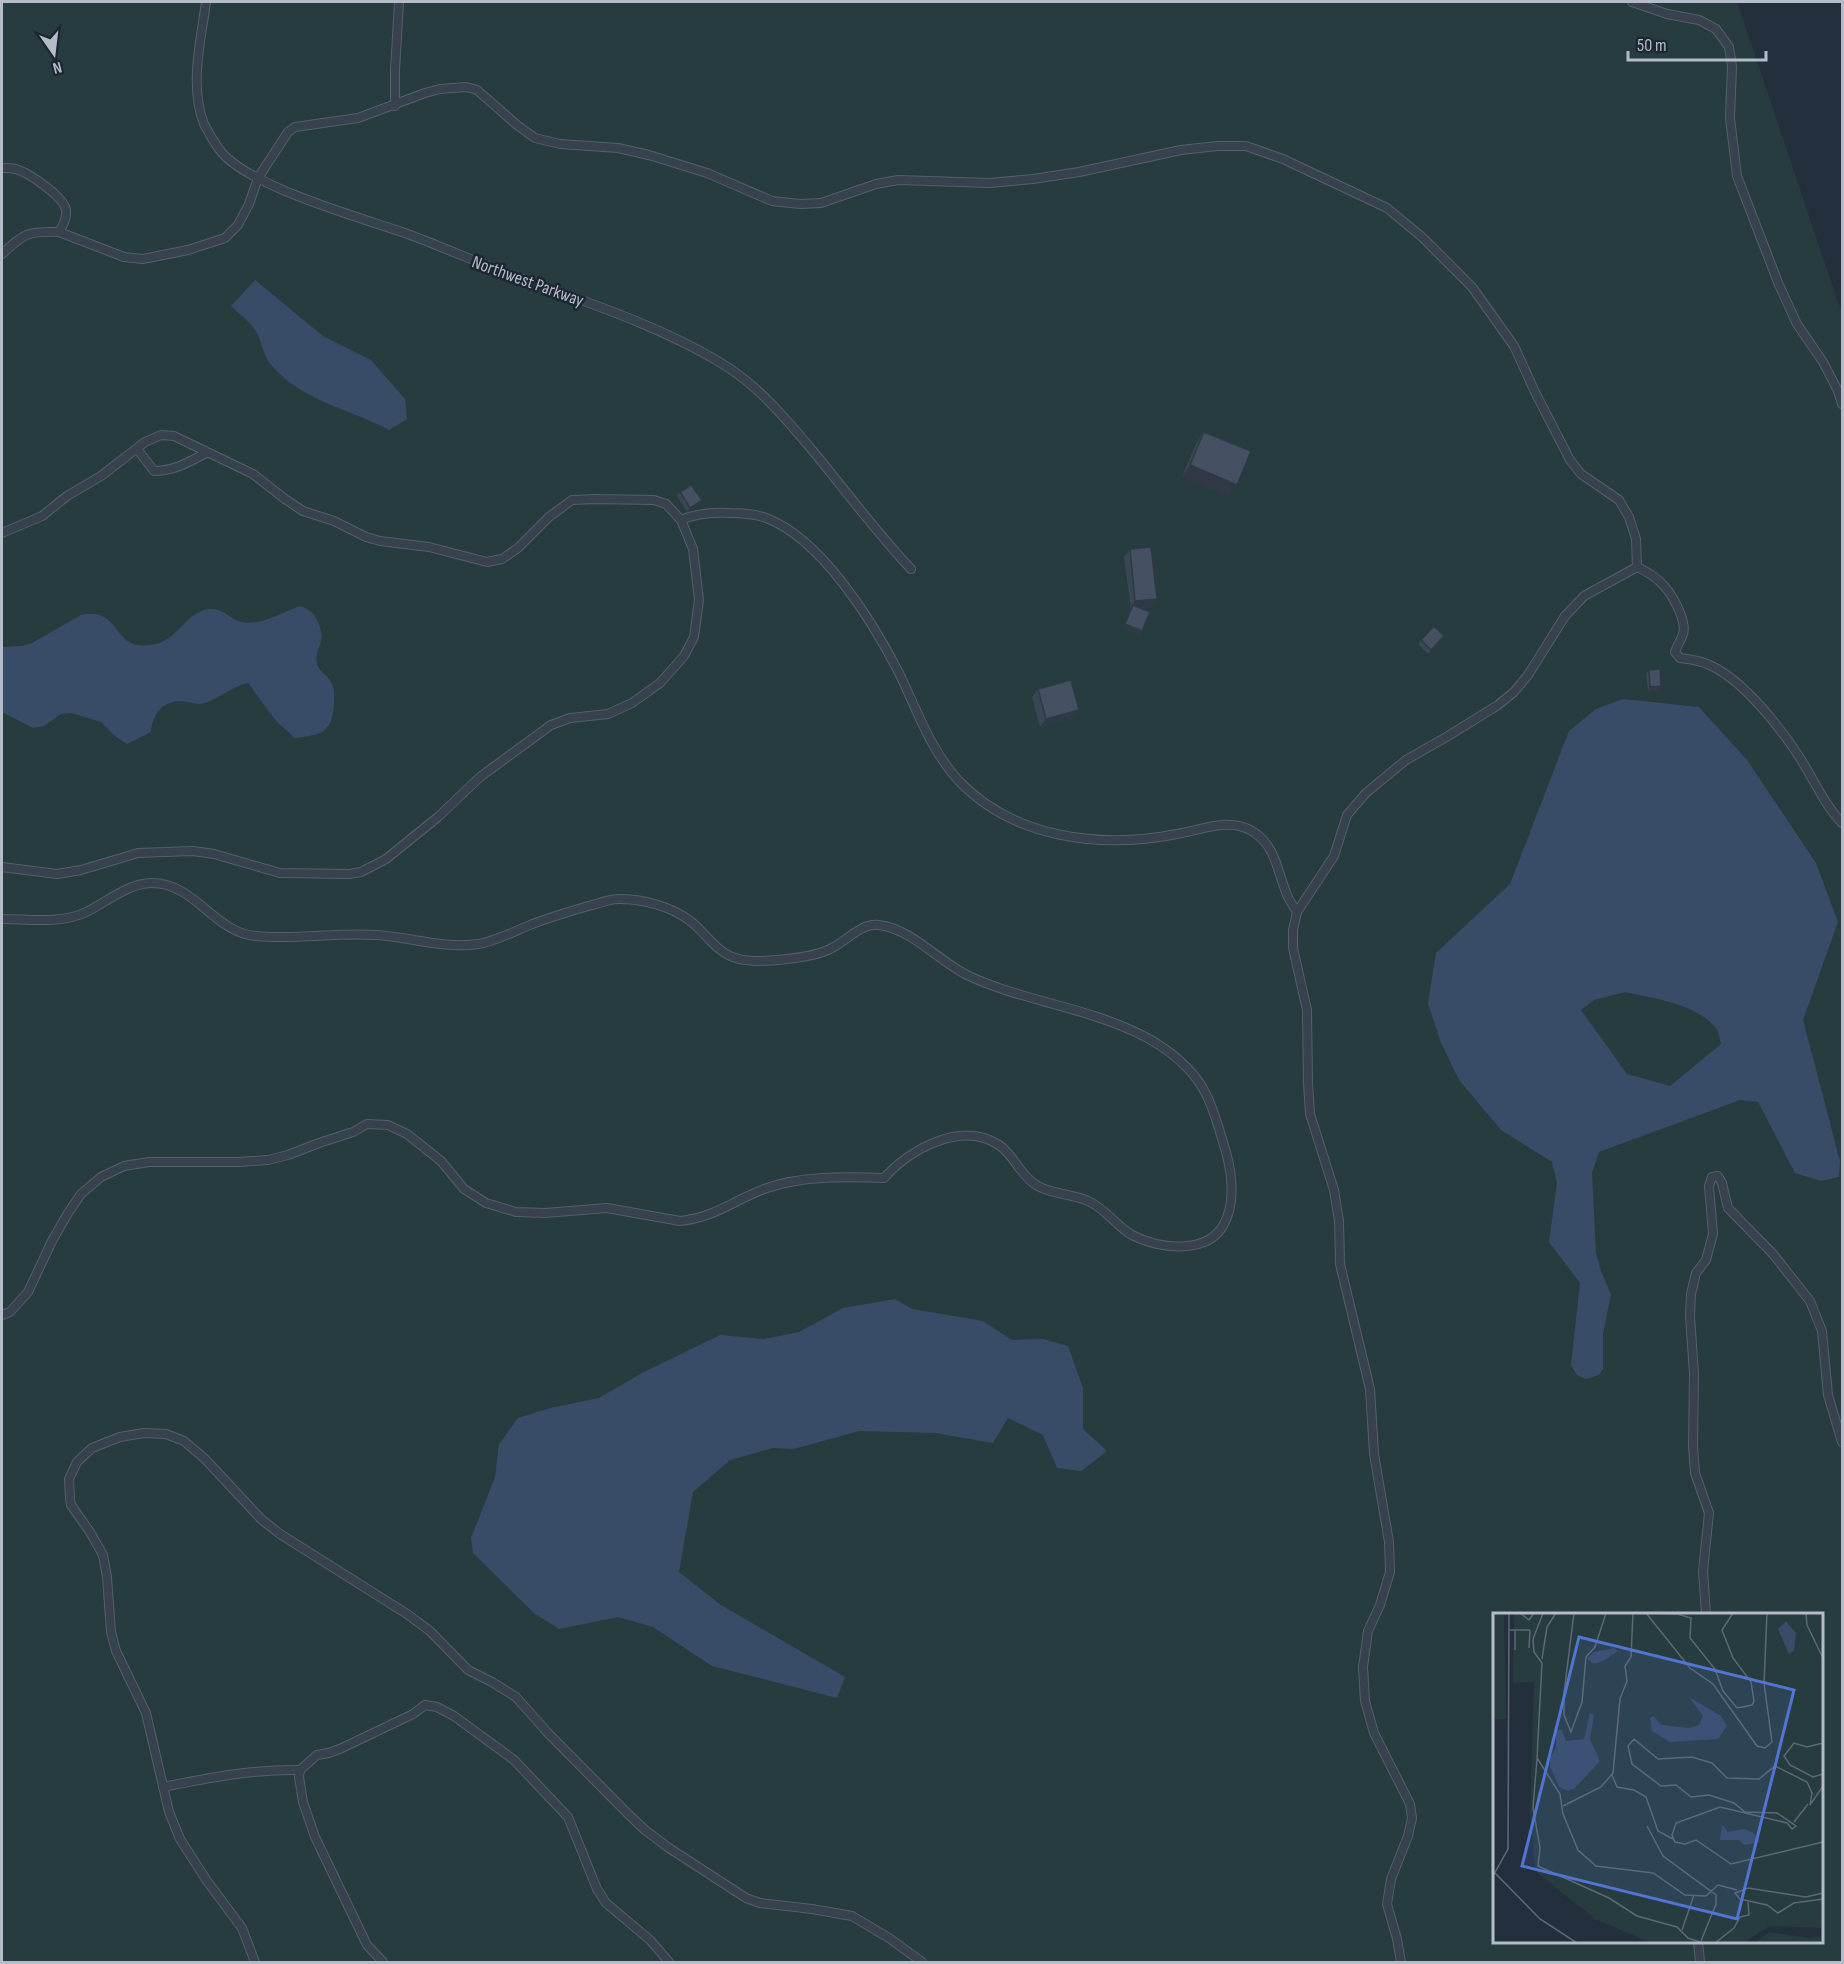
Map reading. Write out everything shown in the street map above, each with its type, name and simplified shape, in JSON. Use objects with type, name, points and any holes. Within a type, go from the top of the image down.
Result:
[{"type":"lane","name":"Northwest Parkway","points":[[206,2],[197,79],[198,98],[204,124],[231,161],[258,178],[321,204],[405,233],[467,260],[615,312],[720,362],[745,378],[788,420],[911,568]]},
{"type":"lane","points":[[395,106],[399,2]]},
{"type":"lane","points":[[1632,2],[1666,14],[1699,20],[1716,29],[1729,47],[1732,66],[1730,118],[1737,176],[1779,285],[1797,324],[1823,362],[1842,404]]},
{"type":"lane","points":[[2,254],[30,232],[59,232],[124,256],[143,259],[225,238],[238,225],[249,204],[258,178],[288,132],[295,127],[357,118],[440,89],[466,87],[477,90],[535,138],[560,144],[618,148],[649,155],[707,173],[771,201],[800,204],[821,203],[876,184],[898,180],[982,183],[1034,179],[1080,172],[1181,150],[1246,146],[1284,159],[1387,208],[1422,237],[1472,287],[1514,346],[1570,460],[1581,474],[1619,500],[1629,517],[1636,539],[1637,567]]},
{"type":"lane","points":[[2,168],[15,169],[28,174],[60,200],[66,209],[63,226],[59,232]]},
{"type":"lane","points":[[2,533],[42,516],[67,496],[101,476],[145,442],[161,435],[174,436],[253,474],[303,511],[334,521],[366,537],[429,547],[487,562],[502,559],[518,548],[549,517],[572,500],[654,500],[666,504],[681,520],[693,549],[699,600],[694,637],[684,656],[660,682],[632,703],[608,714],[570,718],[551,725],[480,777],[438,817],[394,853],[361,872],[349,874],[280,873],[214,854],[193,851],[138,853],[81,870],[57,874],[2,867]]},
{"type":"lane","points":[[136,449],[154,471],[177,468],[206,453]]},
{"type":"lane","points":[[681,520],[692,515],[712,512],[741,513],[765,517],[793,532],[816,554],[853,597],[879,636],[938,755],[958,780],[983,802],[1016,822],[1090,840],[1126,840],[1176,835],[1218,825],[1237,824],[1252,831],[1266,843],[1273,853],[1288,897],[1297,912]]},
{"type":"lane","points":[[1637,567],[1651,573],[1664,584],[1676,601],[1683,623],[1683,634],[1675,652],[1680,658],[1707,664],[1722,672],[1747,692],[1782,732],[1820,795],[1842,823]]},
{"type":"lane","points":[[1401,1962],[1387,1904],[1391,1879],[1413,1818],[1410,1804],[1374,1734],[1365,1701],[1363,1667],[1368,1631],[1380,1605],[1390,1572],[1389,1542],[1374,1454],[1370,1389],[1340,1264],[1339,1221],[1334,1190],[1310,1114],[1307,1010],[1293,948],[1293,930],[1297,912],[1334,856],[1347,814],[1366,793],[1406,760],[1498,705],[1514,692],[1528,675],[1565,616],[1584,596],[1637,567]]},
{"type":"lane","points":[[2,919],[70,917],[84,913],[132,887],[152,883],[187,893],[217,920],[235,932],[254,936],[371,934],[449,945],[479,944],[536,923],[614,899],[638,901],[664,908],[691,921],[712,945],[735,959],[762,961],[829,950],[872,925],[884,926],[907,936],[964,974],[1015,994],[1112,1021],[1158,1045],[1182,1063],[1200,1084],[1213,1110],[1226,1153],[1231,1182],[1230,1204],[1225,1223],[1214,1237],[1193,1246],[1156,1243],[1133,1235],[1092,1202],[1048,1192],[1029,1181],[1002,1146],[985,1138],[960,1136],[939,1140],[917,1150],[898,1162],[884,1178],[793,1181],[766,1188],[712,1215],[691,1220],[680,1221],[607,1208],[546,1213],[516,1212],[486,1203],[464,1189],[441,1161],[407,1134],[388,1125],[367,1124],[353,1132],[268,1161],[148,1162],[124,1166],[101,1178],[81,1194],[68,1213],[28,1292],[10,1312],[2,1315]]},
{"type":"lane","points":[[1706,1613],[1703,1571],[1709,1514],[1694,1464],[1694,1374],[1690,1316],[1691,1294],[1696,1273],[1706,1260],[1713,1234],[1709,1186],[1712,1177],[1718,1176],[1722,1183],[1728,1208],[1773,1254],[1810,1301],[1822,1331],[1828,1395],[1842,1442]]},
{"type":"lane","points":[[255,1962],[242,1928],[207,1881],[180,1839],[169,1812],[146,1713],[116,1651],[111,1632],[108,1577],[103,1555],[70,1499],[69,1479],[77,1462],[92,1448],[120,1437],[144,1433],[166,1434],[184,1441],[205,1459],[261,1519],[280,1534],[407,1614],[430,1631],[468,1670],[516,1697],[547,1732],[628,1814],[669,1848],[746,1898],[760,1903],[812,1909],[852,1917],[889,1938],[922,1962]]},
{"type":"lane","points":[[383,1962],[367,1945],[315,1837],[303,1802],[300,1770],[317,1755],[342,1748],[413,1714],[425,1705],[437,1707],[454,1716],[514,1761],[568,1816],[597,1889],[606,1903],[650,1940],[669,1962]]},
{"type":"lane","points":[[162,1787],[217,1776],[273,1769],[300,1770]]},
{"type":"lane","points":[[1698,1943],[1700,1962]]},
{"type":"green space","points":[[2,2],[1737,2],[1842,314],[1842,1962],[2,1962]]},
{"type":"water","points":[[255,280],[323,336],[371,360],[405,399],[407,419],[389,430],[312,396],[285,378],[269,363],[255,329],[231,306]]},
{"type":"water","points":[[300,606],[312,613],[317,620],[322,635],[316,658],[317,664],[331,682],[334,690],[331,721],[324,731],[318,734],[295,738],[276,721],[248,683],[206,703],[180,701],[168,704],[159,710],[151,732],[127,744],[101,722],[71,713],[61,714],[44,726],[33,728],[2,712],[2,647],[32,643],[81,615],[102,616],[109,620],[130,643],[151,645],[162,642],[192,617],[209,609],[221,611],[246,623],[262,621]]},
{"type":"water","points":[[1623,699],[1699,707],[1747,760],[1816,863],[1838,922],[1803,1020],[1840,1161],[1839,1177],[1821,1181],[1795,1173],[1758,1102],[1740,1100],[1599,1152],[1592,1173],[1596,1253],[1611,1295],[1603,1334],[1603,1369],[1599,1375],[1586,1379],[1577,1375],[1571,1365],[1580,1283],[1549,1242],[1557,1183],[1552,1162],[1501,1130],[1459,1080],[1441,1043],[1428,1003],[1436,953],[1510,884],[1569,731],[1596,709]],"holes":[[[1625,992],[1676,1004],[1700,1014],[1717,1030],[1721,1044],[1670,1086],[1627,1074],[1581,1010],[1594,1000]]]},
{"type":"water","points":[[895,1299],[912,1309],[983,1321],[1012,1340],[1043,1339],[1068,1346],[1083,1388],[1083,1429],[1107,1451],[1081,1471],[1057,1468],[1043,1435],[1008,1418],[993,1443],[935,1433],[859,1431],[794,1449],[773,1448],[730,1460],[693,1492],[679,1572],[721,1605],[845,1677],[837,1698],[712,1666],[653,1627],[618,1617],[559,1629],[535,1614],[473,1553],[471,1538],[495,1477],[499,1444],[518,1418],[550,1408],[599,1398],[642,1373],[720,1335],[764,1339],[799,1332],[843,1308]]},
{"type":"building","points":[[1204,432],[1251,451],[1237,485],[1190,465]]},
{"type":"building","points":[[691,485],[702,500],[690,508],[680,492]]},
{"type":"building","points":[[1151,547],[1157,599],[1135,601],[1130,549]]},
{"type":"building","points":[[1133,605],[1150,612],[1142,631],[1125,624]]},
{"type":"building","points":[[1434,626],[1444,636],[1431,650],[1421,640]]},
{"type":"building","points":[[1660,669],[1661,686],[1650,687],[1649,670]]},
{"type":"building","points":[[1071,680],[1079,710],[1046,719],[1038,689]]}]
